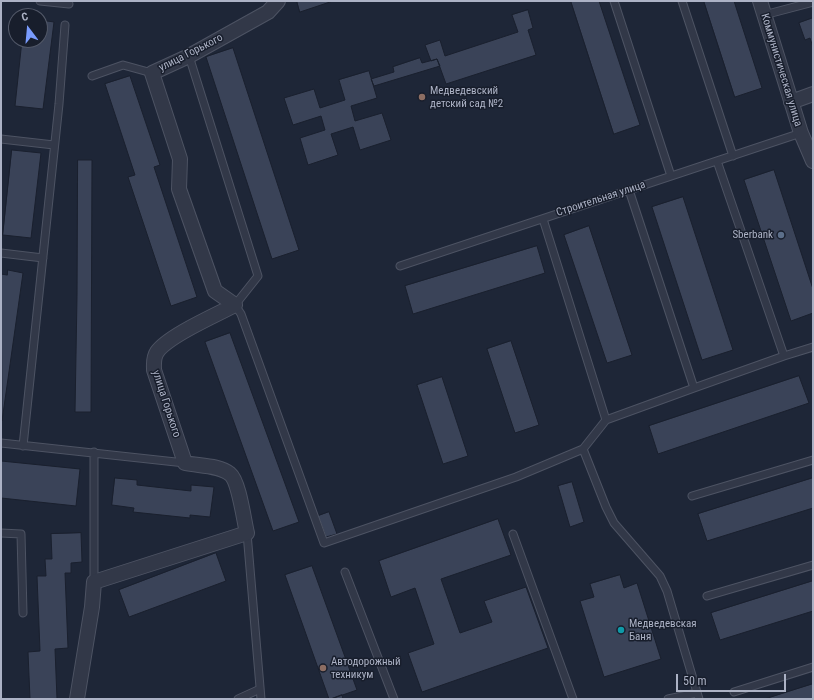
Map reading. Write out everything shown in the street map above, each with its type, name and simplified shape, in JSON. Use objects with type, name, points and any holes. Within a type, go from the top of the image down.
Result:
[{"type":"street","name":"улица Горького","points":[[185,463],[154,370],[156,354],[168,340],[235,305],[215,291],[179,190],[180,159],[152,73],[189,56],[268,12],[278,1]]},
{"type":"street","name":"Коммунистическая улица","points":[[760,1],[801,133],[813,161]]},
{"type":"street","points":[[791,102],[813,94]]},
{"type":"street","points":[[77,699],[92,608],[94,582],[247,533],[237,483],[231,474],[220,469],[185,463]]},
{"type":"lane","points":[[40,1],[69,4]]},
{"type":"lane","points":[[614,1],[671,176]]},
{"type":"lane","points":[[682,1],[733,156]]},
{"type":"lane","points":[[764,15],[813,2]]},
{"type":"lane","points":[[23,446],[43,258],[65,25]]},
{"type":"lane","points":[[189,56],[258,276],[235,305],[241,314],[324,543],[516,477],[583,449],[606,420],[813,347]]},
{"type":"lane","points":[[92,76],[124,65],[152,73]]},
{"type":"lane","name":"Строительная улица","points":[[400,266],[801,133]]},
{"type":"lane","points":[[1,139],[54,145]]},
{"type":"lane","points":[[717,161],[784,356]]},
{"type":"lane","points":[[629,190],[694,388]]},
{"type":"lane","points":[[543,219],[606,420]]},
{"type":"lane","points":[[1,253],[43,258]]},
{"type":"lane","points":[[1,443],[185,463]]},
{"type":"lane","points":[[583,449],[614,523],[660,576],[667,591],[698,696],[668,699]]},
{"type":"lane","points":[[94,452],[94,582]]},
{"type":"lane","points":[[692,496],[813,460]]},
{"type":"lane","points":[[1,533],[21,534],[23,613]]},
{"type":"lane","points":[[247,533],[261,699]]},
{"type":"lane","points":[[513,534],[573,699]]},
{"type":"lane","points":[[707,596],[813,565]]},
{"type":"lane","points":[[345,572],[394,699]]},
{"type":"lane","points":[[734,692],[813,667]]},
{"type":"lane","points":[[238,699],[260,689]]},
{"type":"building","points":[[297,1],[333,1],[300,12]]},
{"type":"building","points":[[571,1],[599,1],[640,125],[614,134]]},
{"type":"building","points":[[704,1],[734,1],[762,88],[735,97]]},
{"type":"building","points":[[528,10],[533,28],[528,30],[536,55],[446,84],[437,59],[431,61],[425,45],[440,40],[445,56],[518,32],[512,15]]},
{"type":"building","points":[[813,18],[813,47],[810,38],[805,40],[799,23]]},
{"type":"building","points":[[48,21],[54,22],[43,109],[15,106],[21,48],[48,48]]},
{"type":"building","points":[[233,48],[299,250],[272,259],[206,57]]},
{"type":"building","points":[[420,58],[422,63],[437,59],[440,66],[374,86],[371,79],[394,72],[393,67]]},
{"type":"building","points":[[369,71],[377,98],[351,106],[355,121],[382,113],[391,140],[360,150],[353,127],[331,134],[338,155],[308,165],[300,138],[325,130],[321,116],[293,125],[284,98],[314,89],[320,108],[345,100],[339,80]]},
{"type":"building","points":[[130,76],[160,165],[154,167],[197,297],[171,306],[128,177],[135,175],[105,84]]},
{"type":"building","points":[[12,150],[41,153],[31,238],[3,235]]},
{"type":"building","points":[[78,160],[92,160],[91,412],[75,412]]},
{"type":"building","points":[[774,170],[813,289],[813,313],[791,321],[744,180]]},
{"type":"building","points":[[683,197],[733,350],[702,360],[652,207]]},
{"type":"building","points":[[589,226],[632,355],[607,363],[564,235]]},
{"type":"building","points":[[537,246],[545,273],[413,314],[405,286]]},
{"type":"building","points":[[8,270],[23,273],[2,421],[1,274],[7,275]]},
{"type":"building","points":[[230,333],[299,522],[273,531],[205,342]]},
{"type":"building","points":[[511,341],[539,425],[515,433],[487,349]]},
{"type":"building","points":[[799,376],[809,403],[658,454],[649,426]]},
{"type":"building","points":[[442,377],[468,456],[443,464],[417,385]]},
{"type":"building","points":[[1,461],[80,469],[76,506],[1,498]]},
{"type":"building","points":[[115,478],[137,480],[137,485],[191,491],[191,485],[214,487],[210,517],[190,515],[190,518],[133,512],[134,508],[112,505]]},
{"type":"building","points":[[813,478],[813,508],[707,541],[698,514]]},
{"type":"building","points":[[572,482],[584,522],[570,527],[558,486]]},
{"type":"building","points":[[329,512],[337,534],[326,537],[318,516]]},
{"type":"building","points":[[498,519],[511,555],[441,579],[460,633],[492,622],[484,601],[526,587],[548,648],[422,692],[408,653],[434,644],[415,588],[391,597],[379,561]]},
{"type":"building","points":[[81,533],[82,562],[71,563],[71,573],[65,573],[68,648],[55,649],[57,699],[30,699],[28,652],[40,651],[37,576],[46,576],[45,559],[52,559],[51,534]]},
{"type":"building","points":[[216,553],[226,581],[129,617],[119,590]]},
{"type":"building","points":[[312,566],[357,690],[331,699],[329,699],[285,575]]},
{"type":"building","name":"Медведевская Баня","points":[[620,575],[624,588],[637,583],[661,659],[604,677],[580,601],[594,597],[590,584]]},
{"type":"building","points":[[813,581],[813,611],[720,640],[711,613]]},
{"type":"building","points":[[813,684],[813,699],[765,699]]},
{"type":"building","points":[[342,695],[343,699],[331,699]]},
{"type":"place","name":"Медведевский детский сад №2","points":[[422,97]]},
{"type":"place","name":"Sberbank","points":[[781,235]]},
{"type":"place","name":"Медведевская Баня","points":[[621,630]]},
{"type":"place","name":"Автодорожный техникум","points":[[323,668]]}]
